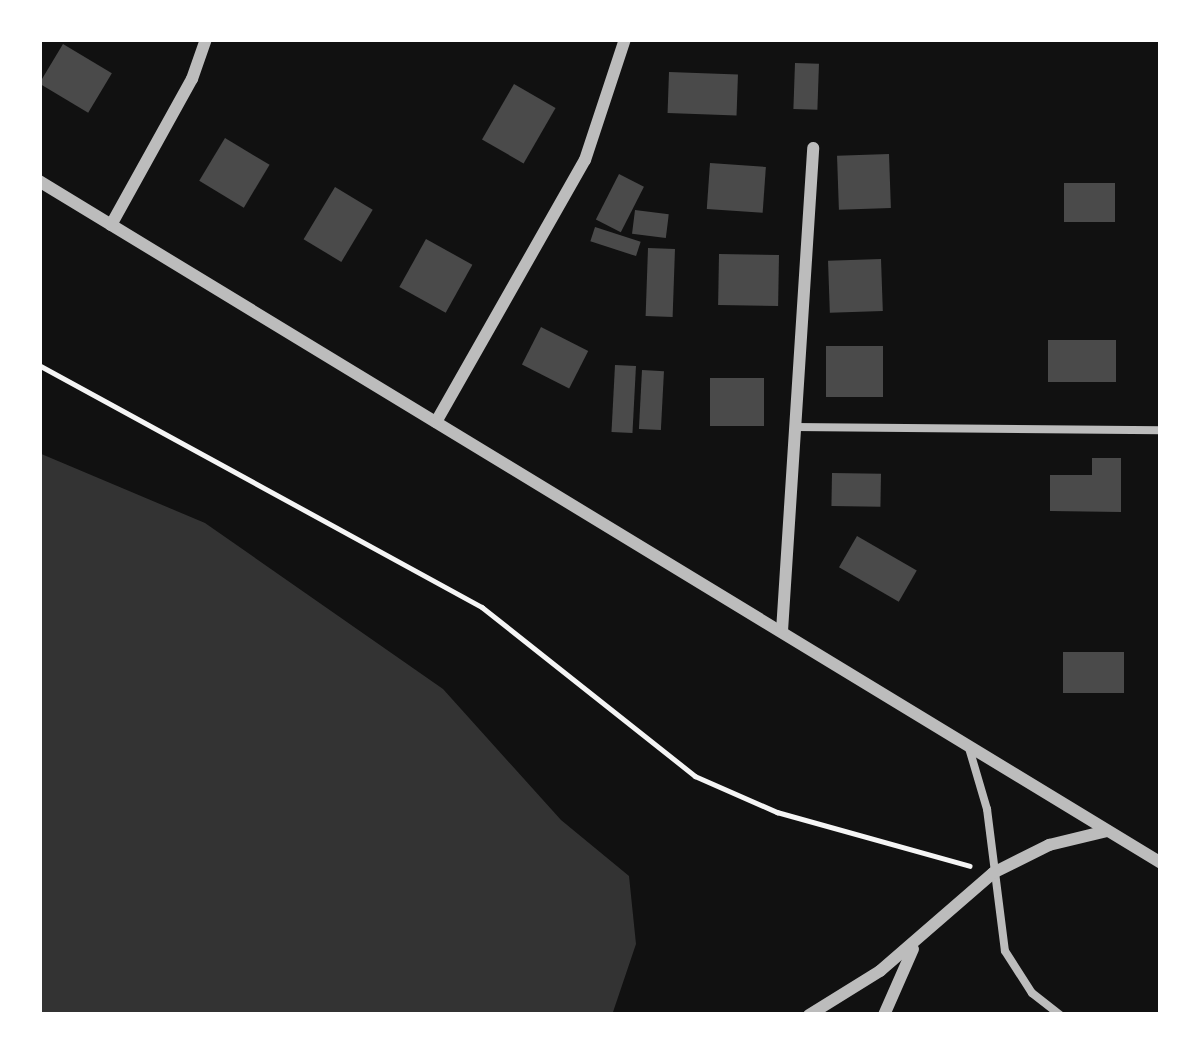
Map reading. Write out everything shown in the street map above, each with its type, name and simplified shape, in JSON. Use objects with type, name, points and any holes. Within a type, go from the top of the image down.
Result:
[{"type":"street","points":[[111,225],[193,79],[206,39]]},
{"type":"street","points":[[436,422],[585,160],[625,39]]},
{"type":"street","points":[[782,632],[813,148]]},
{"type":"street","points":[[39,181],[1161,863]]},
{"type":"street","points":[[809,1015],[916,942],[993,872],[1049,845],[1108,831]]},
{"type":"street","points":[[884,1015],[916,942]]},
{"type":"lane","points":[[793,427],[1161,430]]},
{"type":"lane","points":[[968,745],[1005,951],[1032,993],[1060,1015]]},
{"type":"path","points":[[39,365],[482,607],[695,776],[776,812],[993,872]]},
{"type":"shaded area","points":[[39,453],[205,523],[443,689],[561,820],[629,876],[636,944],[612,1015],[39,1015]]},
{"type":"building","points":[[63,44],[112,73],[88,113],[39,83]]},
{"type":"building","points":[[795,63],[819,64],[817,110],[793,109]]},
{"type":"building","points":[[669,72],[738,74],[737,115],[668,113]]},
{"type":"building","points":[[514,84],[556,108],[524,163],[482,139]]},
{"type":"building","points":[[225,138],[270,165],[244,208],[199,181]]},
{"type":"building","points":[[889,154],[891,208],[839,210],[837,156]]},
{"type":"building","points":[[710,163],[766,167],[763,213],[707,209]]},
{"type":"building","points":[[619,174],[644,187],[621,232],[596,219]]},
{"type":"building","points":[[1064,183],[1115,183],[1115,222],[1064,222]]},
{"type":"building","points":[[335,187],[373,210],[341,262],[304,239]]},
{"type":"building","points":[[635,210],[669,214],[666,238],[632,234]]},
{"type":"building","points":[[595,227],[641,242],[636,256],[590,241]]},
{"type":"building","points":[[426,239],[472,265],[446,313],[399,287]]},
{"type":"building","points":[[648,248],[675,249],[673,317],[646,316]]},
{"type":"building","points":[[719,254],[779,255],[778,306],[718,305]]},
{"type":"building","points":[[881,259],[883,311],[830,313],[828,261]]},
{"type":"building","points":[[541,327],[588,351],[569,388],[522,364]]},
{"type":"building","points":[[1048,340],[1116,340],[1116,382],[1048,382]]},
{"type":"building","points":[[826,346],[883,346],[883,397],[826,397]]},
{"type":"building","points":[[615,365],[636,366],[632,433],[611,432]]},
{"type":"building","points":[[642,370],[664,371],[661,430],[639,429]]},
{"type":"building","points":[[710,378],[764,378],[764,426],[710,426]]},
{"type":"building","points":[[1092,458],[1121,458],[1121,512],[1050,511],[1050,475],[1092,475]]},
{"type":"building","points":[[832,473],[881,474],[880,507],[831,506]]},
{"type":"building","points":[[857,536],[917,570],[899,602],[839,567]]},
{"type":"building","points":[[1063,652],[1124,652],[1124,693],[1063,693]]}]
